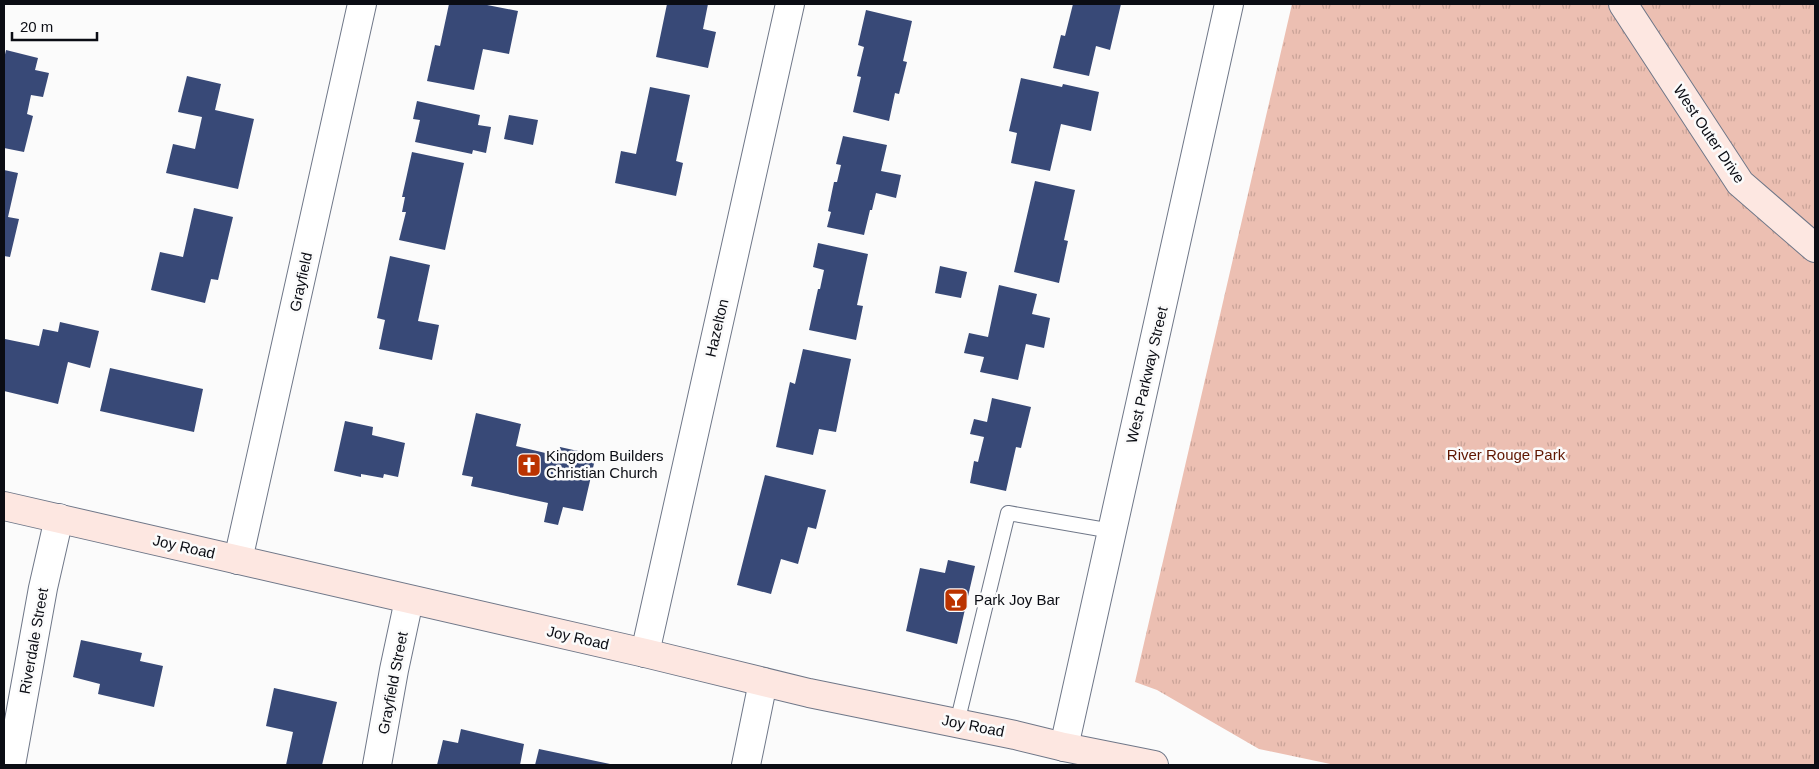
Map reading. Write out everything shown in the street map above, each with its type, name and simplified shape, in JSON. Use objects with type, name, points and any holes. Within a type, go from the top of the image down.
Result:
[{"type":"main road","name":"West Outer Drive","points":[[1623,4],[1740,183],[1815,248]]},
{"type":"main road","name":"Joy Road","points":[[4,506],[409,600],[645,652],[763,682],[1015,734],[1064,747],[1153,765]]},
{"type":"street","name":"Grayfield","points":[[238,560],[362,4]]},
{"type":"street","name":"Hazelton","points":[[645,652],[790,4]]},
{"type":"street","name":"West Parkway Street","points":[[1064,747],[1230,4]]},
{"type":"street","name":"Riverdale Street","points":[[11,765],[43,588],[59,518]]},
{"type":"street","name":"Grayfield Street","points":[[377,765],[409,600]]},
{"type":"street","points":[[746,765],[763,682]]},
{"type":"lane","points":[[957,723],[1008,514],[1112,531]]},
{"type":"green space","name":"River Rouge Park","points":[[1292,4],[1815,4],[1815,765],[1335,765],[1259,749],[1157,690],[1135,682]]},
{"type":"building","points":[[449,4],[482,4],[518,11],[509,54],[483,49],[474,90],[427,81],[435,45],[440,46]]},
{"type":"building","points":[[667,4],[708,4],[703,29],[716,32],[708,68],[656,57]]},
{"type":"building","points":[[1073,4],[1121,4],[1110,50],[1096,46],[1089,76],[1053,68],[1061,35],[1065,36]]},
{"type":"building","points":[[866,10],[912,21],[903,61],[907,62],[899,94],[895,93],[889,121],[853,112],[861,77],[857,76],[864,47],[858,45]]},
{"type":"building","points":[[6,50],[38,58],[35,70],[49,73],[43,97],[31,95],[27,114],[33,116],[24,152],[4,148],[4,59]]},
{"type":"building","points":[[187,76],[221,84],[215,110],[254,119],[238,189],[166,173],[173,144],[195,149],[202,117],[178,112]]},
{"type":"building","points":[[1021,78],[1062,87],[1063,84],[1099,92],[1091,131],[1061,124],[1050,171],[1011,163],[1017,133],[1009,131]]},
{"type":"building","points":[[650,87],[690,95],[676,161],[683,163],[676,196],[615,183],[621,151],[636,154]]},
{"type":"building","points":[[417,101],[480,115],[478,125],[491,127],[486,153],[473,150],[472,154],[415,142],[420,120],[413,119]]},
{"type":"building","points":[[509,115],[538,120],[533,145],[504,139]]},
{"type":"building","points":[[843,136],[887,145],[881,171],[901,175],[896,198],[876,193],[864,235],[827,227],[831,212],[828,211],[834,182],[837,182],[841,165],[836,164]]},
{"type":"building","points":[[412,152],[464,163],[445,250],[399,240],[406,212],[402,212],[405,197],[402,197]]},
{"type":"building","points":[[4,170],[18,173],[8,217],[19,219],[10,257],[4,256]]},
{"type":"building","points":[[1035,181],[1075,190],[1064,240],[1068,241],[1059,283],[1014,272]]},
{"type":"building","points":[[194,208],[233,217],[218,280],[211,279],[205,303],[151,290],[160,252],[183,257]]},
{"type":"building","points":[[818,243],[868,254],[857,305],[863,306],[856,340],[809,330],[824,270],[813,267]]},
{"type":"building","points":[[390,256],[430,265],[418,321],[439,325],[432,360],[379,349],[385,320],[377,318]]},
{"type":"building","points":[[940,266],[967,272],[961,298],[935,293]]},
{"type":"building","points":[[999,285],[1037,294],[1032,314],[1050,318],[1044,348],[1026,344],[1018,380],[980,372],[984,357],[964,353],[969,333],[988,337]]},
{"type":"building","points":[[60,322],[99,331],[90,368],[68,362],[58,404],[4,391],[5,339],[39,346],[43,329],[58,332]]},
{"type":"building","points":[[803,349],[851,359],[836,432],[819,429],[813,455],[776,447],[790,382],[795,384]]},
{"type":"building","points":[[110,368],[203,389],[194,432],[100,411]]},
{"type":"building","points":[[992,398],[1031,407],[1021,448],[1016,447],[1006,491],[970,483],[974,461],[978,462],[984,437],[970,434],[974,419],[987,422]]},
{"type":"building","name":"Kingdom Builders Christian Church","points":[[476,413],[521,424],[516,446],[558,456],[560,447],[596,455],[583,511],[563,507],[558,525],[544,522],[548,503],[471,486],[473,477],[462,475]]},
{"type":"building","points":[[345,421],[373,427],[372,435],[405,443],[398,477],[384,474],[383,478],[361,474],[361,477],[334,471]]},
{"type":"building","points":[[765,475],[826,490],[816,529],[808,527],[798,564],[781,559],[771,594],[737,585]]},
{"type":"building","points":[[948,560],[975,566],[957,644],[906,631],[920,568],[945,573]]},
{"type":"building","points":[[81,640],[142,653],[140,661],[163,666],[154,707],[98,694],[100,684],[73,677]]},
{"type":"building","points":[[274,688],[337,702],[322,765],[286,765],[293,732],[266,726]]},
{"type":"building","points":[[461,729],[524,744],[520,765],[437,765],[443,740],[458,743]]},
{"type":"building","points":[[539,749],[610,764],[610,765],[535,765]]},
{"type":"place","name":"Kingdom Builders Christian Church","points":[[529,465]]},
{"type":"place","name":"Park Joy Bar","points":[[956,600]]}]
